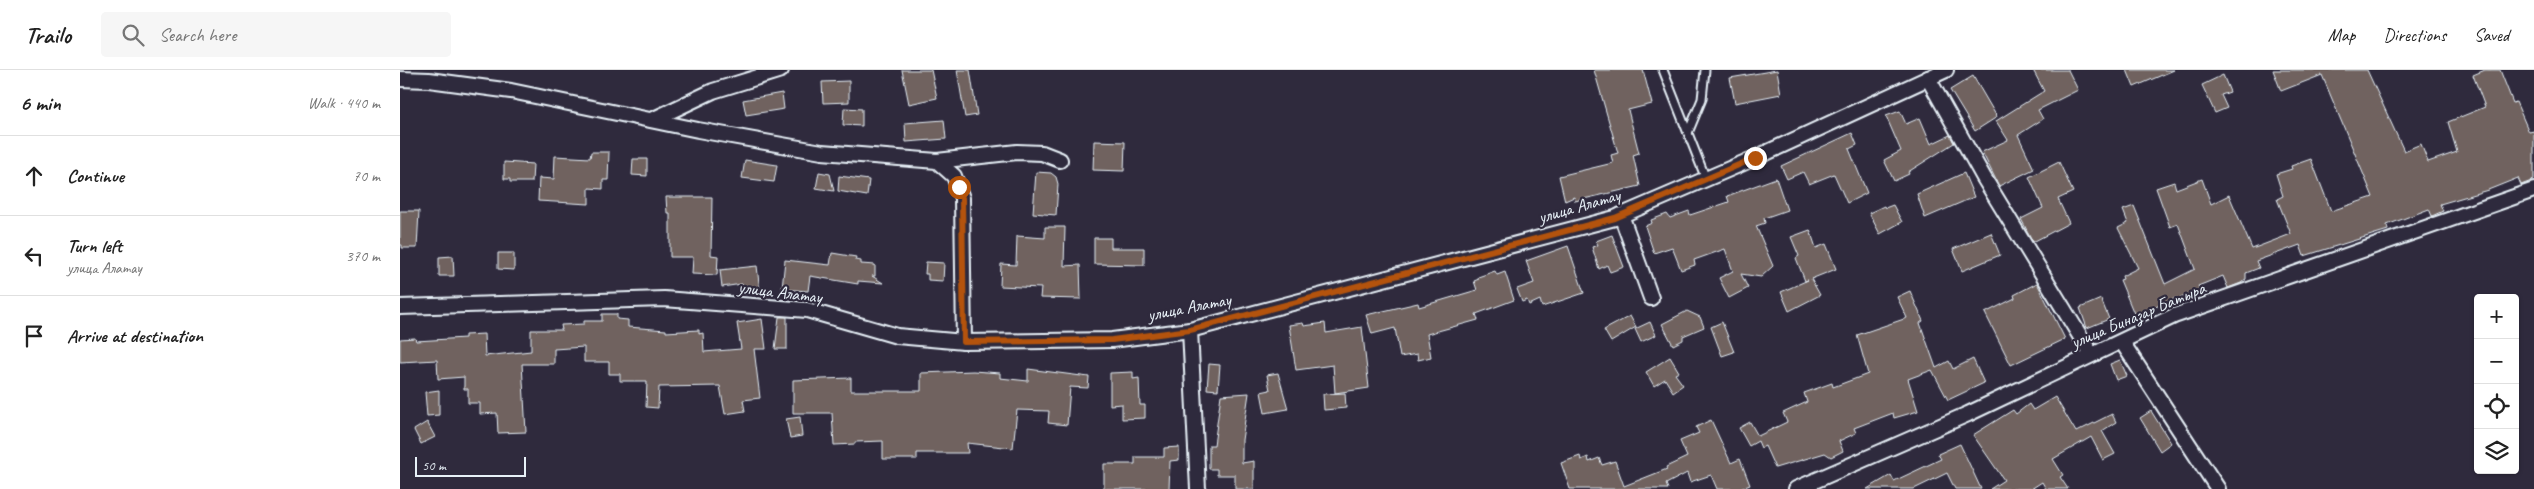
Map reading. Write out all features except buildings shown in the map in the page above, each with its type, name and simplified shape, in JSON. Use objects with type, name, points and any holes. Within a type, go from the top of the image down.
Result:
[{"type":"street","points":[[652,120],[713,91],[782,70]]},
{"type":"street","name":"улица Алатау","points":[[400,308],[664,300],[806,310],[897,336],[964,342],[1112,340],[1190,330],[1621,215],[1706,179],[1946,70]]},
{"type":"street","points":[[1928,78],[1984,178],[2091,354]]},
{"type":"street","points":[[400,79],[429,80],[511,91],[822,152],[938,161],[1017,152],[1042,153],[1060,160]]},
{"type":"street","points":[[938,161],[954,176],[962,198],[964,342]]},
{"type":"street","name":"улица Биназар Батыра","points":[[1796,489],[1968,414],[2174,316],[2534,190]]},
{"type":"street","points":[[1621,215],[1651,298]]},
{"type":"street","points":[[1190,330],[1198,489]]},
{"type":"street","points":[[2122,342],[2218,489]]},
{"type":"lane","points":[[1663,70],[1706,179]]},
{"type":"lane","points":[[1688,133],[1702,99],[1704,70]]},
{"type":"route","points":[[959,187],[962,198],[964,342],[1112,340],[1190,330],[1615,218],[1755,158]]}]
